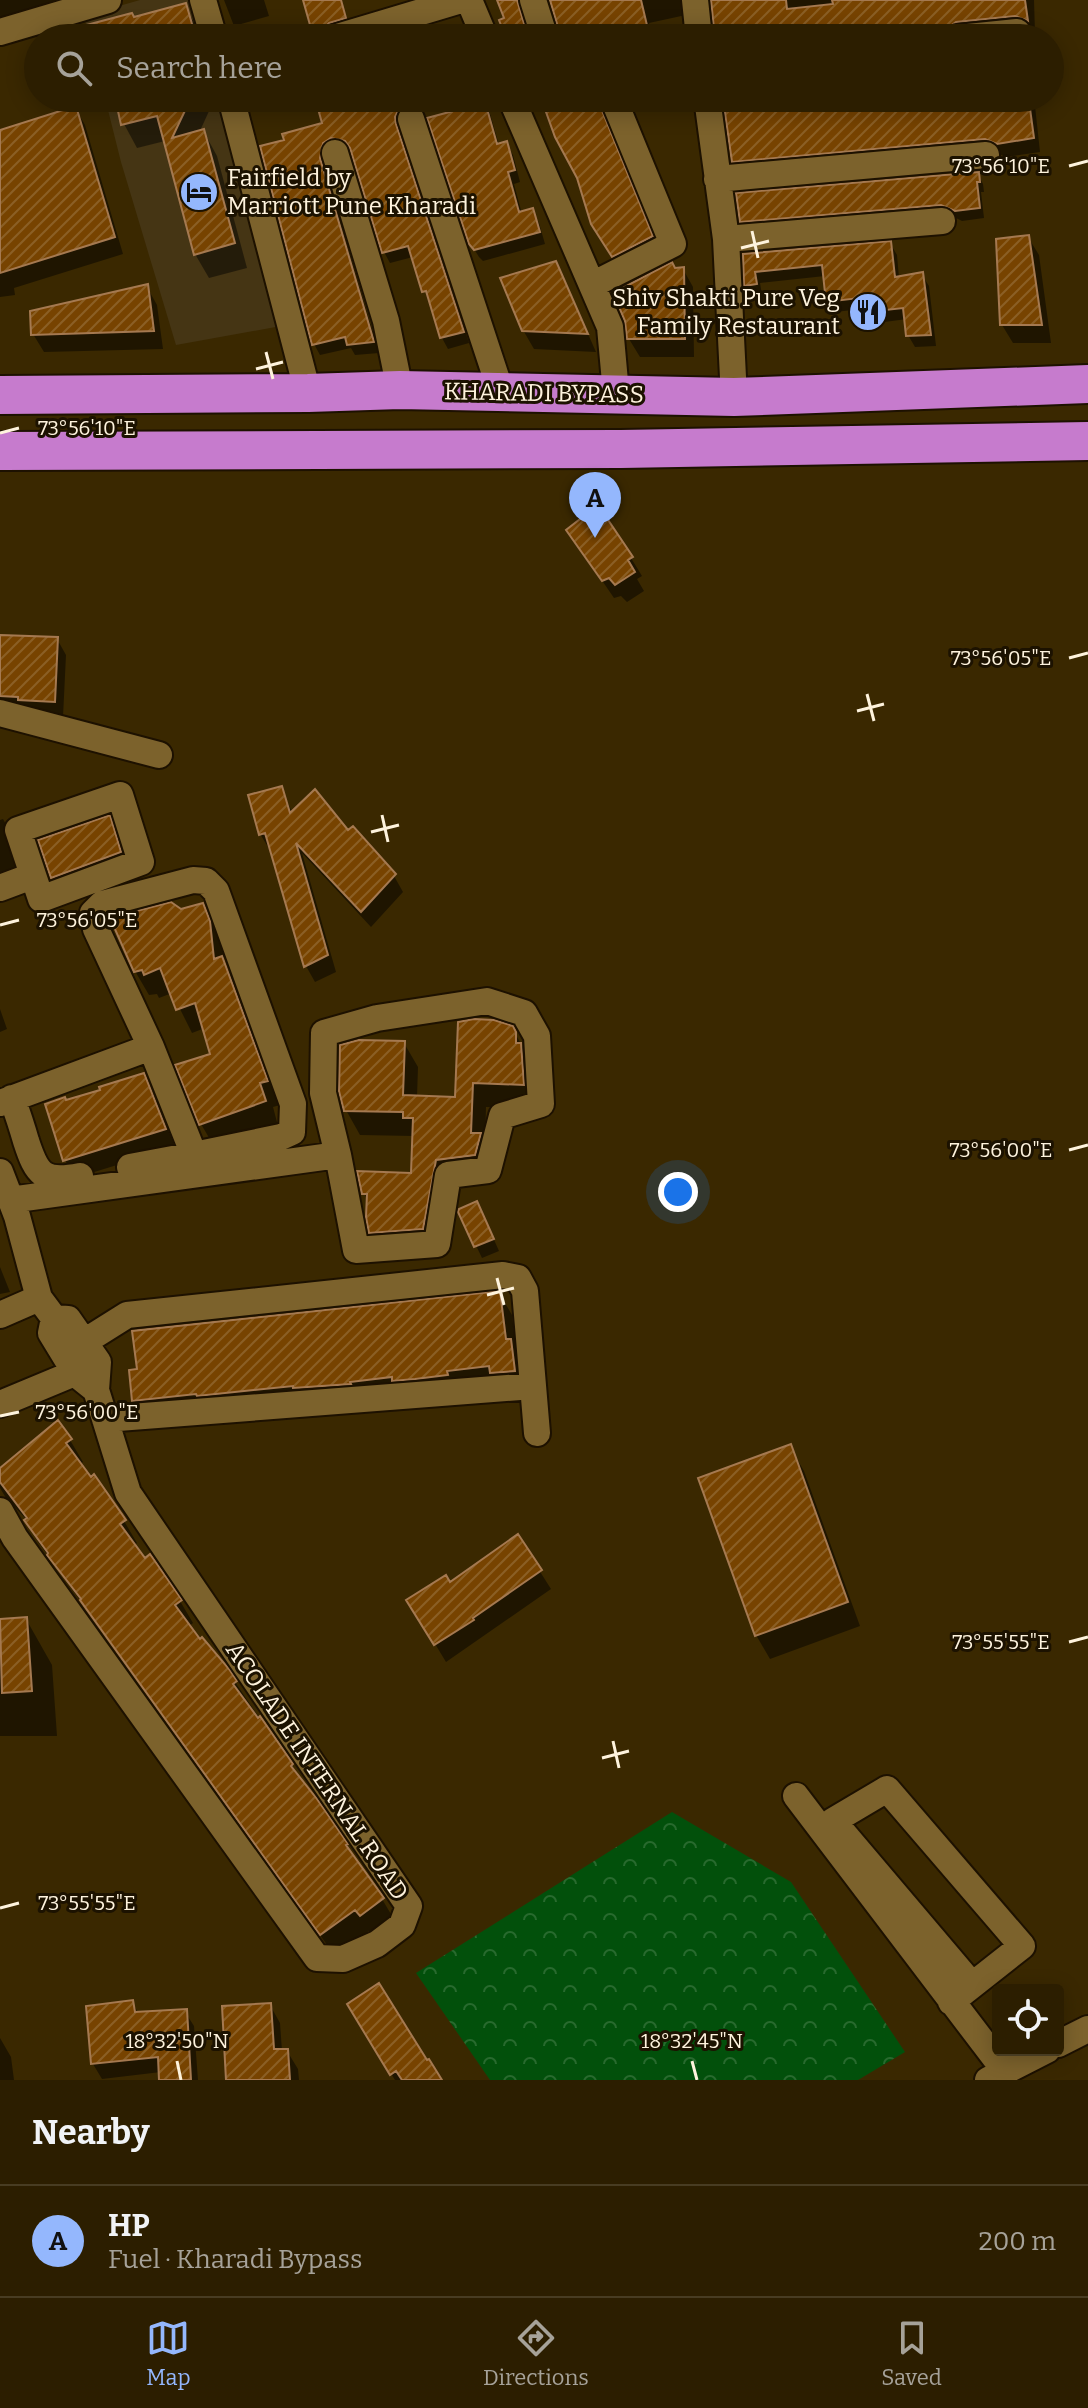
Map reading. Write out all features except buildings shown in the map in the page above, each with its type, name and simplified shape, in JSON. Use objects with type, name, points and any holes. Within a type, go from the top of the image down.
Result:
[{"type":"highway","name":"KHARADI BYPASS","points":[[0,395],[400,390],[734,397],[1088,384]]},
{"type":"highway","points":[[0,451],[636,449],[1088,441]]},
{"type":"street","points":[[203,0],[210,24]]},
{"type":"street","points":[[381,24],[461,0]]},
{"type":"street","points":[[469,0],[479,24]]},
{"type":"street","points":[[533,0],[540,24]]},
{"type":"street","points":[[695,0],[698,24]]},
{"type":"street","points":[[26,24],[100,1]]},
{"type":"street","points":[[0,32],[24,25]]},
{"type":"street","points":[[235,112],[308,393]]},
{"type":"street","points":[[517,112],[610,327],[616,393]]},
{"type":"street","points":[[592,285],[673,244],[619,112]]},
{"type":"street","points":[[709,112],[726,239],[734,397]]},
{"type":"street","points":[[411,119],[501,392]]},
{"type":"street","points":[[335,153],[386,321],[400,390]]},
{"type":"street","points":[[717,179],[986,155]]},
{"type":"street","points":[[726,239],[942,221]]},
{"type":"street","points":[[0,713],[159,755]]},
{"type":"street","points":[[120,795],[141,862],[41,899],[32,876],[18,830],[120,795]]},
{"type":"street","points":[[0,888],[32,876]]},
{"type":"street","points":[[151,1047],[6,1100],[35,1169],[59,1180],[194,1155],[292,1132],[293,1104],[216,891],[206,881],[193,880],[102,904],[93,913],[96,929],[151,1047],[194,1155]]},
{"type":"street","points":[[487,1001],[524,1013],[537,1036],[541,1104],[502,1116],[488,1170],[448,1175],[437,1244],[356,1250],[338,1155],[323,1093],[324,1033],[377,1018],[487,1001]]},
{"type":"street","points":[[9,1212],[338,1155]]},
{"type":"street","name":"ACOLADE INTERNAL ROAD","points":[[0,1172],[9,1212],[47,1308],[51,1333],[88,1367],[128,1493],[409,1906],[402,1925],[377,1944],[343,1959],[317,1958],[15,1538],[0,1511]]},
{"type":"street","points":[[0,1404],[88,1367],[127,1315],[503,1275],[518,1278],[525,1291],[537,1433]]},
{"type":"street","points":[[0,1315],[47,1308]]},
{"type":"street","points":[[105,1419],[533,1386]]},
{"type":"street","points":[[951,2002],[1022,1946],[887,1789],[833,1821],[972,1985]]},
{"type":"street","points":[[796,1796],[951,2002],[996,2076],[1035,2056]]},
{"type":"street","points":[[1064,2041],[1088,2029]]},
{"type":"shaded area","points":[[140,0],[190,0],[196,24],[86,24],[84,16]]},
{"type":"shaded area","points":[[108,112],[221,112],[281,326],[176,345]]},
{"type":"green space","points":[[672,1812],[791,1882],[905,2052],[858,2080],[490,2080],[416,1973]]},
{"type":"place","name":"Fairfield by Marriott Pune Kharadi","points":[[199,192]]},
{"type":"place","name":"Shiv Shakti Pure Veg Family Restaurant","points":[[868,312]]},
{"type":"place","name":"HP","points":[[595,538]]}]
